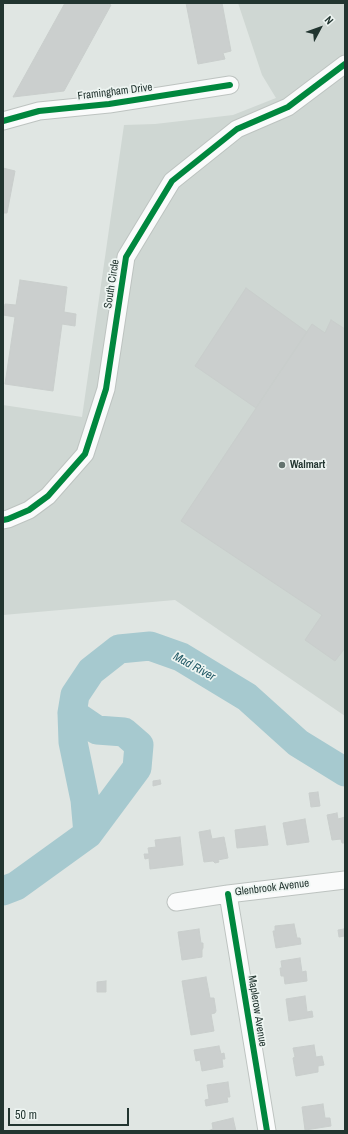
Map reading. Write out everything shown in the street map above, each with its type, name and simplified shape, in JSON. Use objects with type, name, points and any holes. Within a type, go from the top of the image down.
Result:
[{"type":"street","name":"South Circle","points":[[3,520],[29,510],[48,496],[85,454],[106,389],[126,257],[172,181],[237,129],[288,107],[345,64]]},
{"type":"street","name":"Framingham Drive","points":[[3,121],[39,111],[109,104],[230,85]]},
{"type":"street","name":"Glenbrook Avenue","points":[[176,902],[228,894],[345,880]]},
{"type":"street","name":"Maplerow Avenue","points":[[228,894],[267,1131]]},
{"type":"shaded area","points":[[238,3],[345,3],[345,716],[175,600],[3,615],[3,405],[82,417],[124,125],[155,124],[233,115],[276,98],[262,75]]},
{"type":"building","points":[[65,3],[105,3],[111,5],[64,91],[13,97]]},
{"type":"building","points":[[186,3],[222,3],[231,51],[223,53],[225,59],[198,64]]},
{"type":"building","points":[[3,168],[15,171],[7,213],[3,213]]},
{"type":"building","points":[[20,280],[67,287],[64,312],[76,314],[75,326],[62,324],[53,391],[5,384],[15,317],[3,315],[5,304],[16,305]]},
{"type":"building","points":[[246,288],[307,332],[256,408],[195,366]]},
{"type":"building","name":"Walmart","points":[[331,320],[345,329],[345,648],[335,661],[305,640],[322,615],[181,521],[312,324],[325,333]]},
{"type":"building","points":[[160,780],[161,784],[153,786],[153,781]]},
{"type":"building","points":[[318,792],[320,806],[311,807],[309,793]]},
{"type":"building","points":[[337,813],[338,819],[345,817],[345,843],[342,843],[341,839],[332,840],[327,815]]},
{"type":"building","points":[[305,819],[309,842],[287,845],[283,823]]},
{"type":"building","points":[[265,826],[268,845],[237,848],[235,830]]},
{"type":"building","points":[[210,830],[212,839],[224,837],[228,858],[218,860],[219,862],[215,863],[213,861],[204,862],[199,832]]},
{"type":"building","points":[[180,837],[183,865],[150,869],[149,858],[145,859],[144,854],[149,854],[148,848],[156,847],[155,840]]},
{"type":"building","points":[[294,924],[297,938],[300,938],[301,944],[276,948],[273,931],[275,931],[275,926]]},
{"type":"building","points":[[199,929],[201,943],[203,943],[202,957],[182,960],[178,932]]},
{"type":"building","points":[[344,929],[345,936],[339,937],[338,930]]},
{"type":"building","points":[[300,958],[302,972],[306,971],[307,981],[285,984],[284,976],[281,976],[281,961]]},
{"type":"building","points":[[206,977],[210,998],[214,998],[216,1011],[215,1013],[211,1014],[214,1031],[191,1035],[182,981]]},
{"type":"building","points":[[106,981],[106,992],[97,992],[97,982]]},
{"type":"building","points":[[305,996],[307,1012],[312,1011],[313,1017],[289,1021],[286,999]]},
{"type":"building","points":[[314,1045],[316,1057],[322,1056],[324,1065],[318,1066],[318,1072],[296,1076],[293,1048]]},
{"type":"building","points":[[219,1046],[221,1054],[224,1053],[225,1059],[222,1059],[223,1067],[202,1071],[200,1060],[196,1061],[194,1050]]},
{"type":"building","points":[[228,1082],[230,1097],[227,1097],[228,1102],[206,1106],[205,1100],[209,1099],[207,1085]]},
{"type":"building","points":[[323,1104],[325,1118],[330,1118],[331,1126],[305,1130],[302,1107]]},
{"type":"building","points":[[233,1118],[236,1131],[208,1131],[213,1129],[212,1123]]},
{"type":"waterway","name":"Mad River","points":[[3,891],[16,886],[88,834],[137,768],[139,745],[124,732],[97,730],[72,713],[75,695],[91,671],[119,649],[150,646],[181,657],[247,697],[298,743],[345,772]]},
{"type":"waterway","points":[[72,713],[73,742],[85,800],[88,834]]},
{"type":"cycle path","points":[[3,520],[29,510],[48,496],[85,454],[106,389],[126,257],[172,181],[237,129],[288,107],[345,64]]},
{"type":"cycle path","points":[[3,121],[39,111],[109,104],[230,85]]},
{"type":"cycle path","points":[[228,894],[267,1131]]},
{"type":"place","name":"Walmart","points":[[282,465]]}]
